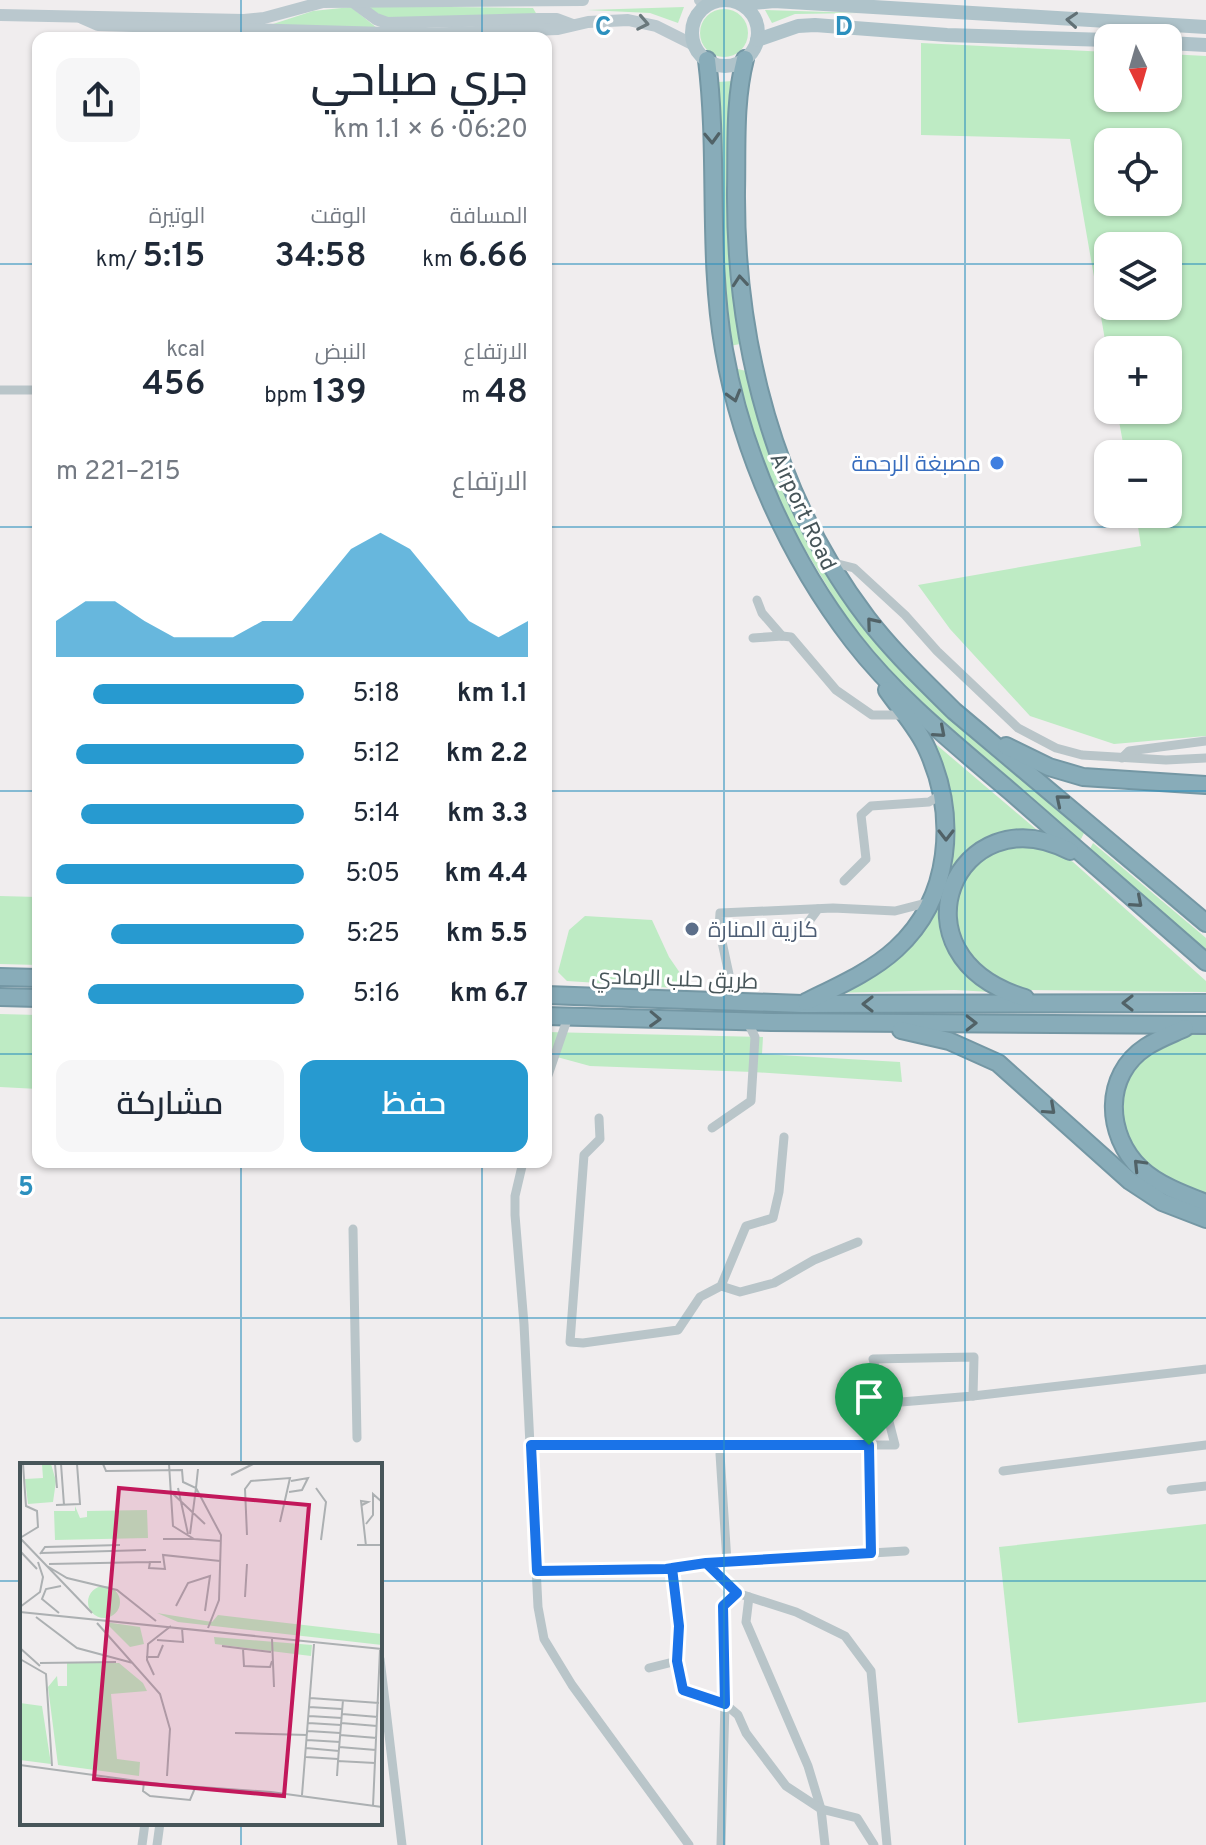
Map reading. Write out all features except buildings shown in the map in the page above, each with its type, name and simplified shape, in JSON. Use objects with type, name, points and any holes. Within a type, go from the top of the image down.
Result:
[{"type":"highway","name":"Airport Road","points":[[745,59],[737,116],[737,217],[742,305],[764,414],[784,472],[830,562],[867,619],[917,674],[1206,923]]},
{"type":"highway","name":"Airport Road","points":[[707,60],[715,289],[726,362],[734,400],[767,493],[802,569],[854,642],[925,719],[1206,962]]},
{"type":"highway","points":[[726,362],[751,358]]},
{"type":"highway","points":[[802,1004],[854,977],[896,949],[930,902],[939,883],[947,844],[942,794],[927,748],[854,642]]},
{"type":"highway","points":[[983,734],[1063,771],[1096,778],[1206,785]]},
{"type":"highway","points":[[1078,850],[1098,831]]},
{"type":"highway","points":[[1042,1003],[1001,991],[964,963],[949,930],[951,894],[957,877],[970,857],[997,843],[1032,838],[1053,843],[1094,864]]},
{"type":"highway","points":[[0,977],[32,978]]},
{"type":"highway","name":"طريق حلب الرمادي","points":[[552,995],[802,1004],[1206,1003]]},
{"type":"highway","points":[[0,997],[32,998]]},
{"type":"highway","points":[[552,1016],[881,1025],[949,1041],[998,1063],[1130,1181],[1162,1202],[1206,1219]]},
{"type":"highway","points":[[772,1022],[1199,1025]]},
{"type":"highway","points":[[1199,1025],[1146,1047],[1126,1067],[1116,1088],[1114,1118],[1123,1144],[1143,1171],[1206,1203]]},
{"type":"main road","points":[[566,0],[588,22]]},
{"type":"main road","points":[[181,22],[257,19],[317,3],[583,0]]},
{"type":"main road","points":[[694,45],[692,35],[705,2],[721,0],[742,4],[774,1],[889,3],[947,11],[1206,27]]},
{"type":"main road","points":[[541,1],[546,24]]},
{"type":"main road","points":[[353,2],[387,23],[573,25],[645,22],[694,45],[707,60],[726,66],[745,59],[757,40],[754,16],[742,4]]},
{"type":"main road","points":[[844,26],[868,20],[889,3]]},
{"type":"main road","points":[[947,11],[947,35]]},
{"type":"main road","points":[[971,12],[969,24],[974,36]]},
{"type":"main road","points":[[0,15],[82,18],[96,15],[383,32]]},
{"type":"main road","points":[[448,32],[546,24]]},
{"type":"main road","points":[[757,40],[798,26],[1094,40]]},
{"type":"main road","points":[[1182,44],[1206,45]]},
{"type":"street","points":[[0,390],[32,390]]},
{"type":"street","points":[[830,562],[854,568],[1018,728],[1056,748],[1082,755],[1122,758],[1206,758]]},
{"type":"street","points":[[757,600],[762,613],[782,636]]},
{"type":"street","points":[[753,638],[791,637],[836,690],[872,715],[904,715]]},
{"type":"street","points":[[1122,758],[1129,751],[1206,741]]},
{"type":"street","points":[[1056,748],[1063,771]]},
{"type":"street","points":[[844,881],[866,859],[861,815],[871,806],[929,802],[942,794]]},
{"type":"street","points":[[735,1002],[719,928],[720,913],[818,909],[895,911],[930,902]]},
{"type":"street","points":[[795,930],[807,924],[818,909]]},
{"type":"street","points":[[552,1067],[573,1017]]},
{"type":"street","points":[[712,1128],[751,1101],[755,1037],[747,1021]]},
{"type":"street","points":[[599,1118],[600,1139],[584,1155],[570,1342],[583,1343],[678,1330],[700,1297],[721,1286],[746,1226],[773,1218],[779,1192],[784,1137]]},
{"type":"street","points":[[522,1168],[515,1196],[515,1215],[544,1639],[572,1685],[689,1845]]},
{"type":"street","points":[[353,1229],[357,1438]]},
{"type":"street","points":[[721,1286],[740,1292],[774,1283],[814,1260],[858,1242]]},
{"type":"street","points":[[531,1445],[895,1445],[873,1359],[974,1357],[973,1396]]},
{"type":"street","points":[[901,1402],[1206,1369]]},
{"type":"street","points":[[869,1445],[871,1553]]},
{"type":"street","points":[[1003,1471],[1206,1445]]},
{"type":"street","points":[[720,1454],[727,1562]]},
{"type":"street","points":[[1171,1490],[1206,1486]]},
{"type":"street","points":[[537,1571],[672,1568],[706,1563],[905,1551]]},
{"type":"street","points":[[706,1563],[737,1593],[796,1612],[845,1636],[871,1671],[887,1845]]},
{"type":"street","points":[[672,1568],[679,1626],[677,1661],[683,1690],[725,1704],[738,1715],[746,1733],[786,1786],[821,1809],[857,1818],[874,1845]]},
{"type":"street","points":[[721,1845],[725,1704],[723,1606],[737,1593]]},
{"type":"street","points":[[749,1597],[746,1622],[808,1766],[821,1809],[825,1845]]},
{"type":"street","points":[[649,1668],[677,1661]]},
{"type":"street","points":[[382,1676],[402,1845]]},
{"type":"street","points":[[142,1845],[145,1825]]},
{"type":"street","points":[[157,1845],[160,1825]]},
{"type":"green space","points":[[351,7],[377,28],[270,25],[313,11]]},
{"type":"green space","points":[[684,7],[678,23],[650,13],[587,10]]},
{"type":"green space","points":[[369,8],[533,8],[537,15],[387,19]]},
{"type":"green space","points":[[724,9],[741,16],[748,33],[741,50],[724,57],[707,50],[700,33],[707,16]]},
{"type":"green space","points":[[765,10],[861,13],[795,14],[772,23]]},
{"type":"green space","points":[[921,43],[1094,51],[1094,112],[1182,112],[1182,55],[1206,56],[1206,736],[1114,744],[1030,716],[950,629],[918,585],[1141,546],[1138,528],[1182,528],[1182,440],[1122,440],[1120,424],[1182,424],[1182,336],[1104,336],[1102,320],[1182,320],[1182,232],[1094,232],[1094,277],[1070,139],[921,135]]},
{"type":"green space","points":[[733,81],[732,275],[740,344],[730,346],[723,295],[718,82]]},
{"type":"green space","points":[[738,369],[746,371],[762,434],[818,557],[975,738],[1084,833],[1081,839],[908,693],[845,616],[788,521],[764,464],[735,372]]},
{"type":"green space","points":[[925,735],[1037,830],[1002,834],[975,845],[964,855],[950,882],[945,917],[947,944],[967,975],[992,992],[833,993],[888,963],[946,871]]},
{"type":"green space","points":[[1093,843],[1206,938],[1206,950],[1090,849]]},
{"type":"green space","points":[[1020,844],[1053,851],[1073,862],[1206,981],[1206,992],[1027,990],[984,971],[973,961],[960,934],[957,920],[959,891],[973,866],[984,856]]},
{"type":"green space","points":[[0,896],[32,897],[32,965],[0,964]]},
{"type":"green space","points":[[585,916],[652,920],[669,957],[691,989],[567,981],[558,972],[569,930]]},
{"type":"green space","points":[[0,1014],[32,1015],[32,1089],[0,1087]]},
{"type":"green space","points":[[552,1032],[763,1037],[762,1054],[900,1062],[902,1082],[753,1072],[590,1066],[552,1056]]},
{"type":"green space","points":[[1192,1035],[1206,1035],[1206,1197],[1166,1179],[1140,1159],[1126,1138],[1120,1100],[1125,1080],[1140,1061],[1159,1048]]},
{"type":"green space","points":[[1206,1524],[1206,1702],[1018,1723],[999,1547]]},
{"type":"place","name":"مصبغة الرحمة","points":[[997,463]]},
{"type":"place","name":"كازية المنارة","points":[[692,929]]},
{"type":"route","points":[[869,1445],[531,1445],[537,1571],[666,1569],[706,1563],[737,1593],[723,1606],[725,1704],[683,1690],[677,1661],[679,1626],[672,1568],[706,1563],[871,1553],[869,1445]]}]
